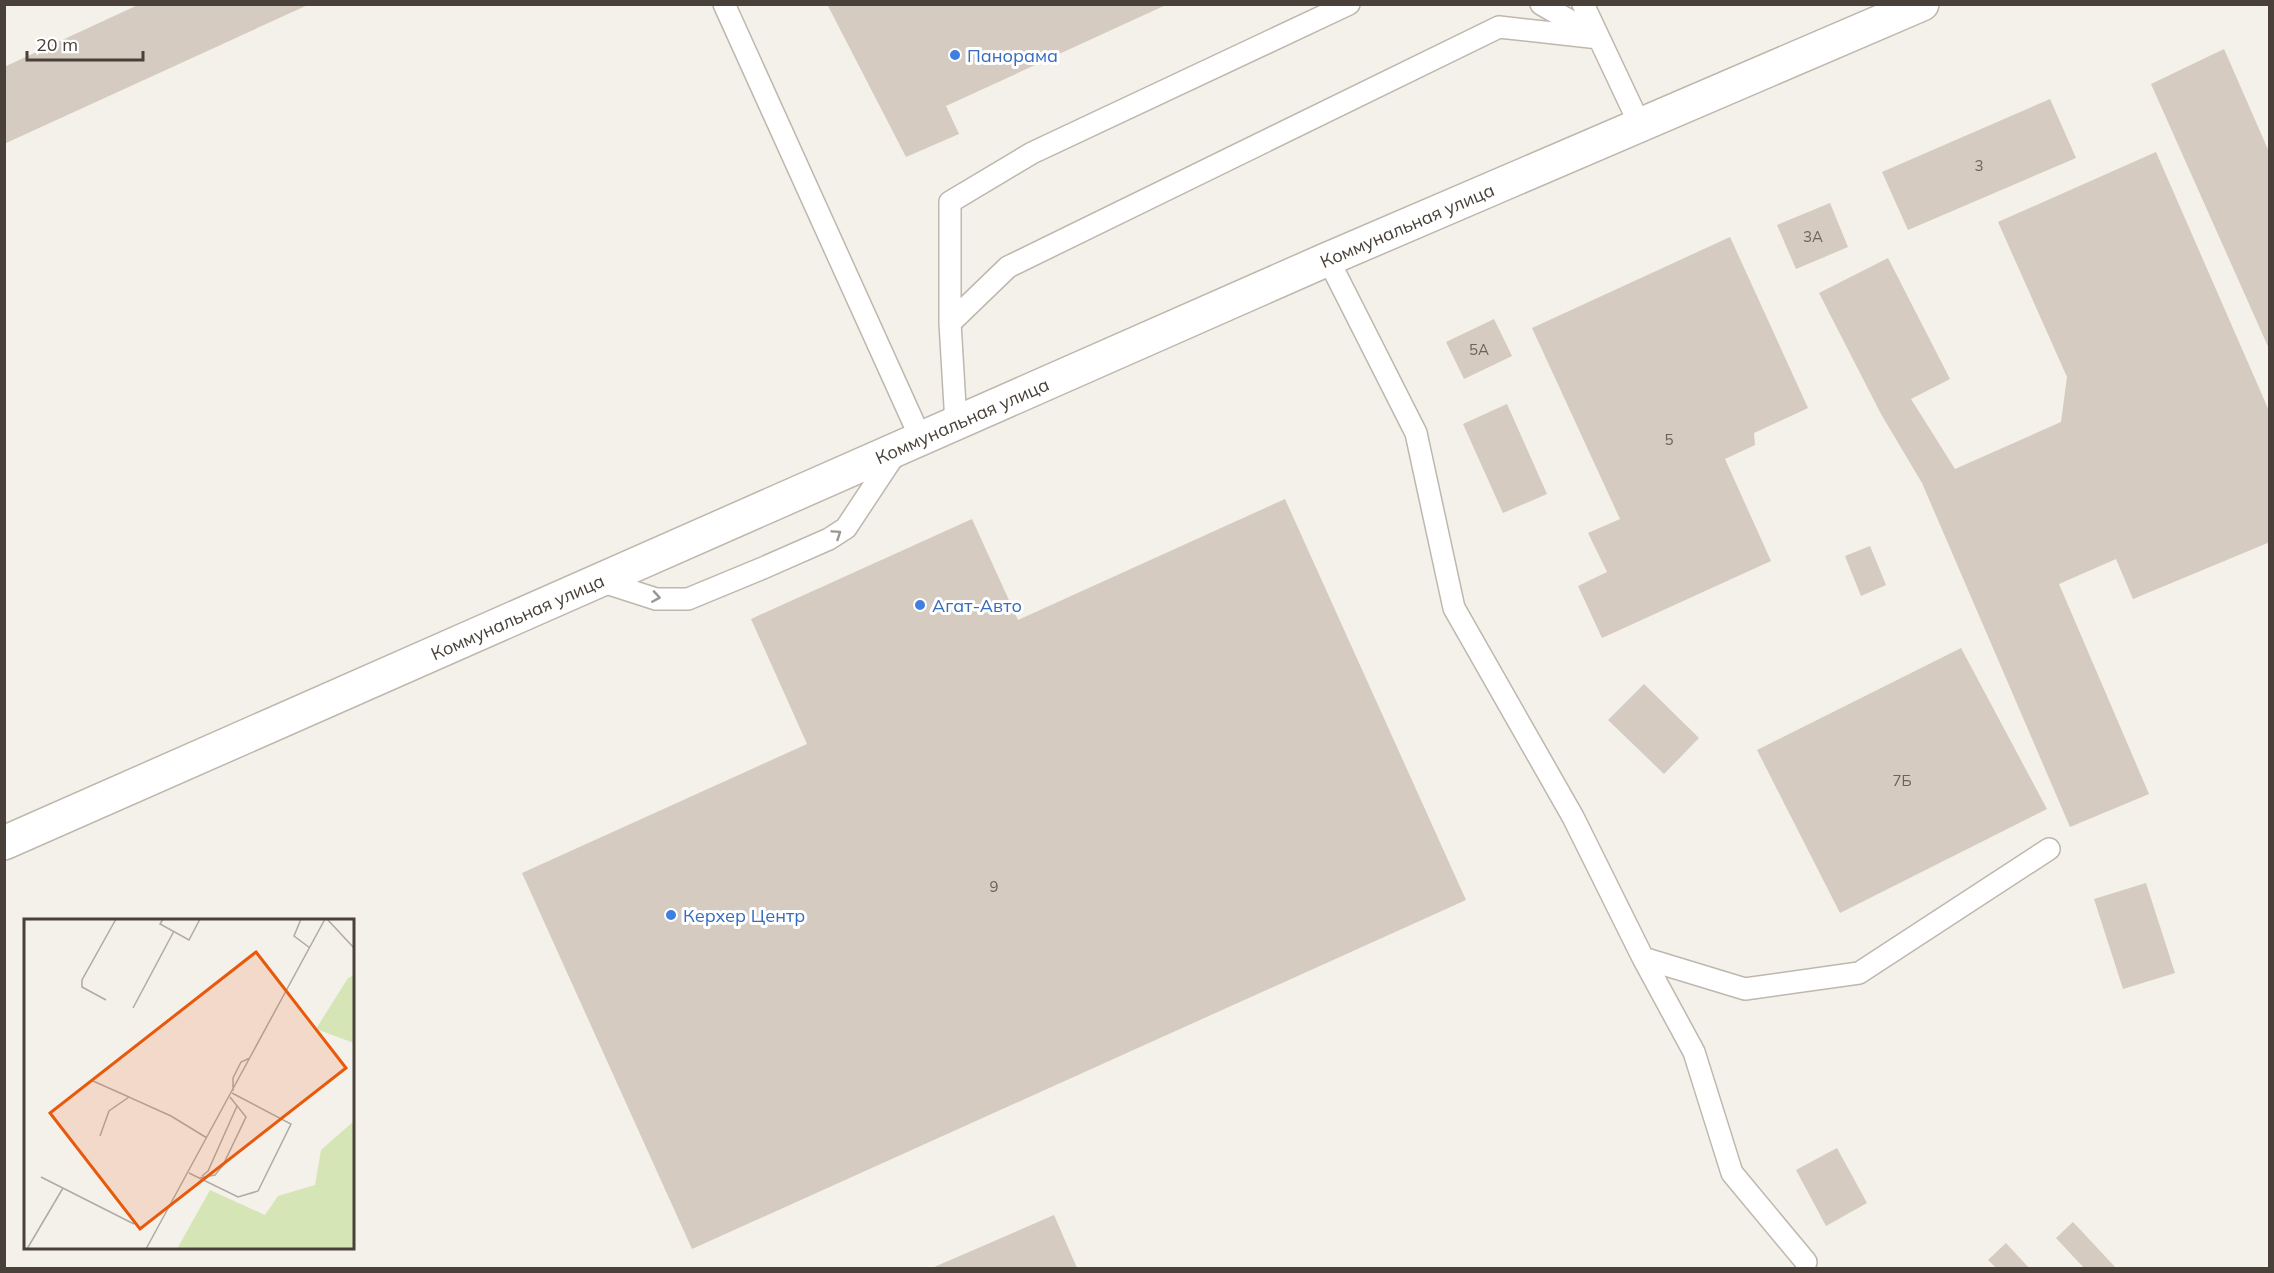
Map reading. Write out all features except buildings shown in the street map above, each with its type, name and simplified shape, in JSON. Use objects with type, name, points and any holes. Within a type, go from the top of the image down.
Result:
[{"type":"street","name":"Коммунальная улица","points":[[4,843],[1328,259],[1922,4]]},
{"type":"lane","points":[[600,581],[656,599],[688,599],[829,539],[846,528],[909,444],[724,4]]},
{"type":"lane","points":[[956,423],[950,323],[950,202],[1032,153],[1349,4]]},
{"type":"lane","points":[[1541,4],[1599,38]]},
{"type":"lane","points":[[1583,4],[1640,125]]},
{"type":"lane","points":[[950,323],[1008,267],[1499,27],[1599,38]]},
{"type":"lane","points":[[1328,259],[1416,433],[1454,608],[1573,817],[1643,958],[1694,1052],[1732,1173],[1806,1262]]},
{"type":"lane","points":[[1643,958],[1745,989],[1859,973],[2049,849]]},
{"type":"place","name":"Панорама","points":[[955,55]]},
{"type":"place","name":"Агат-Авто","points":[[920,605]]},
{"type":"place","name":"Керхер Центр","points":[[671,915]]}]
